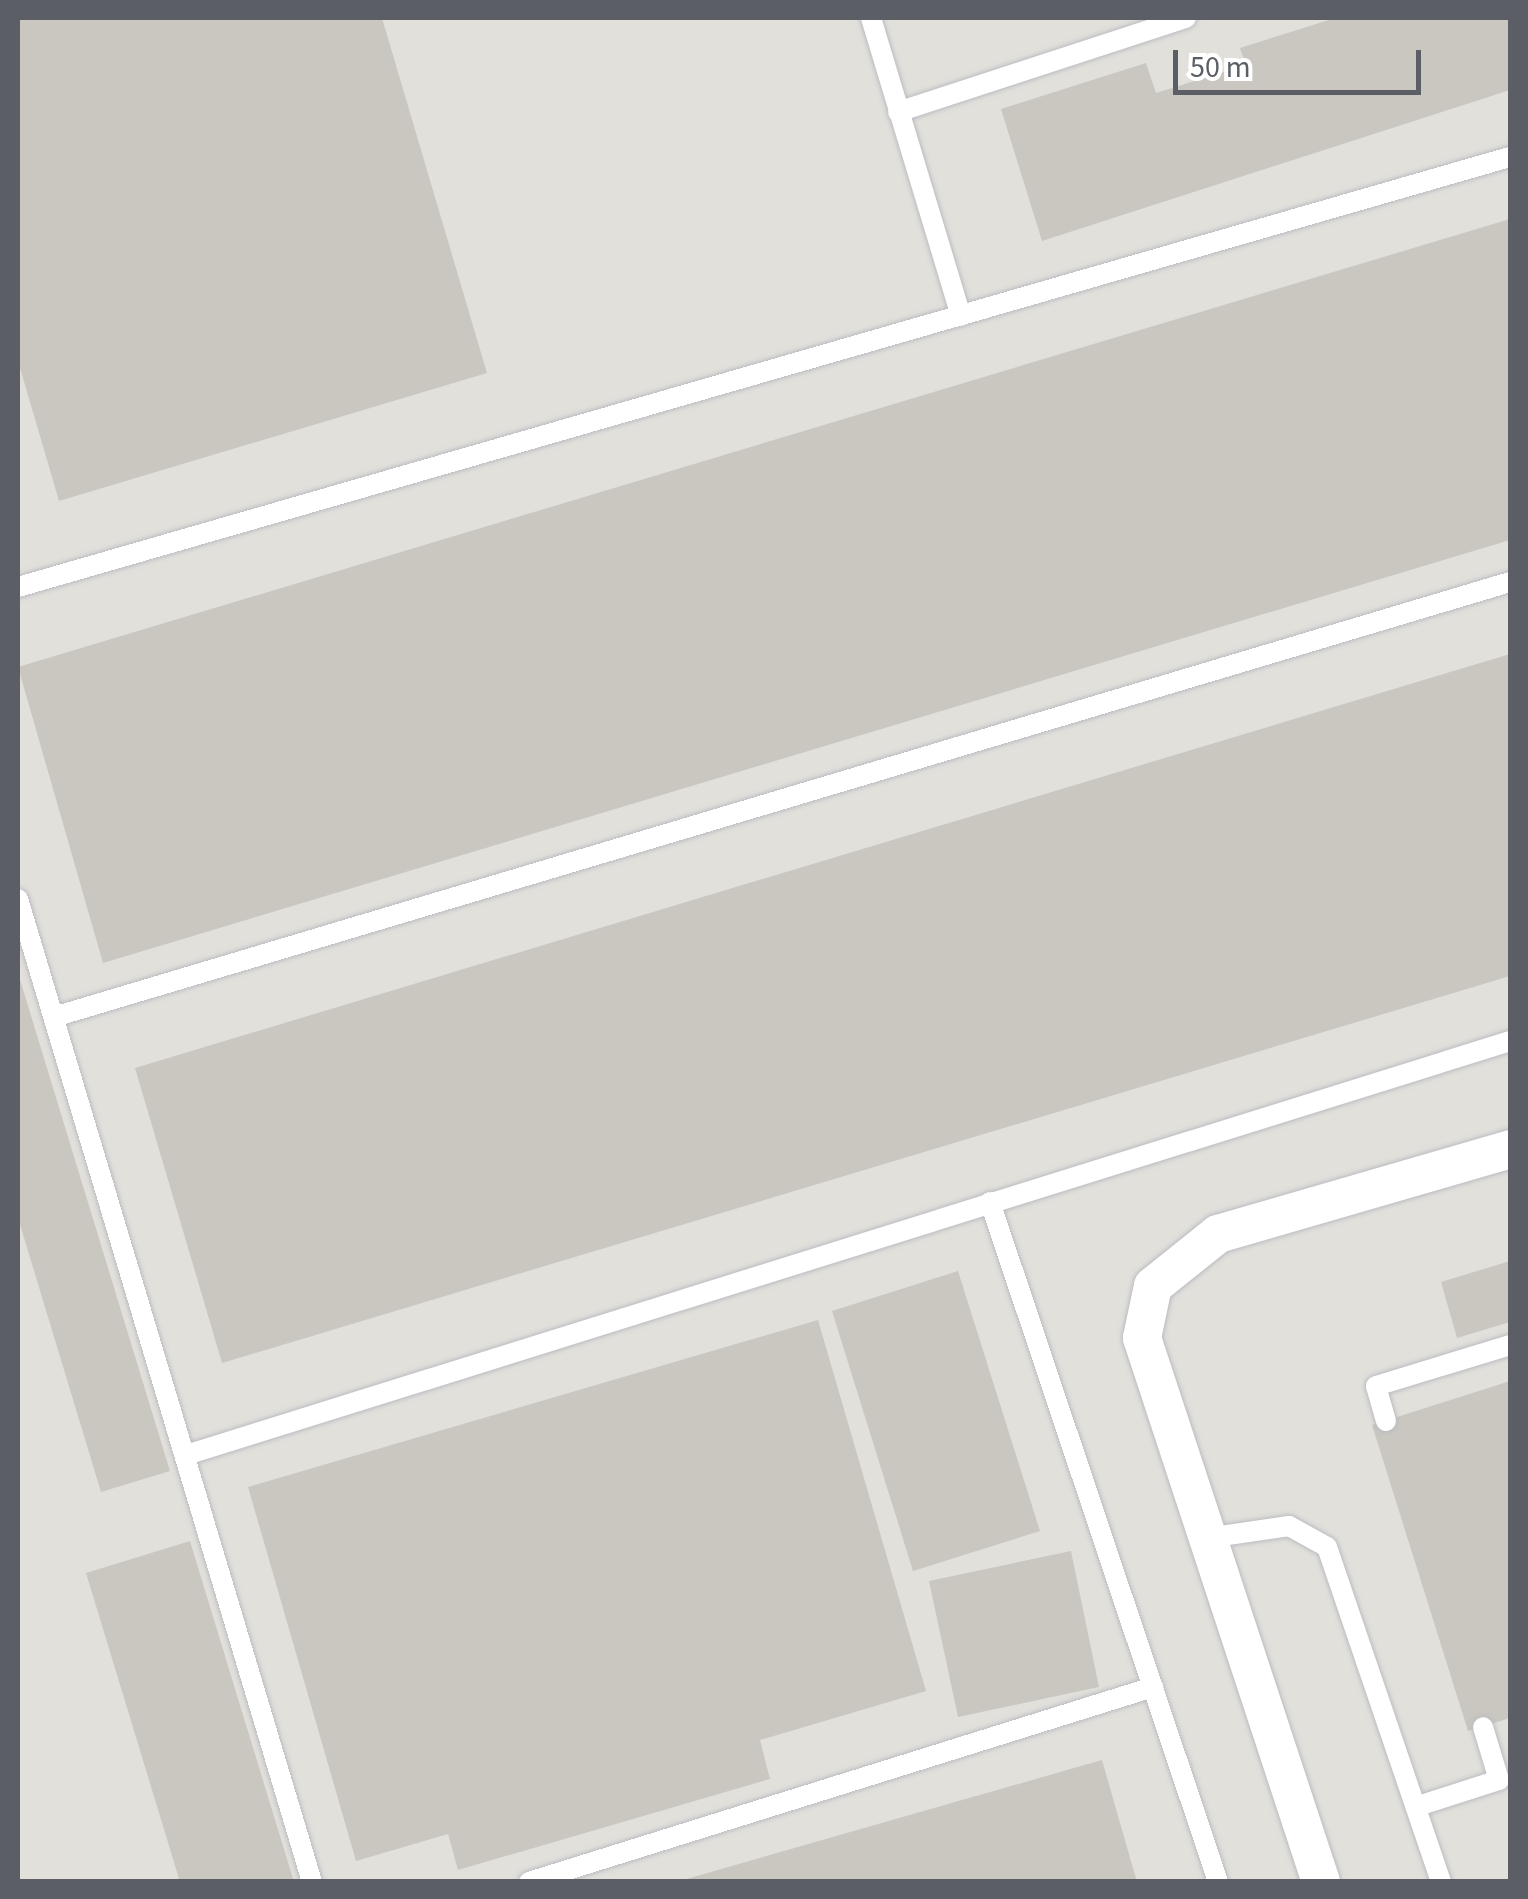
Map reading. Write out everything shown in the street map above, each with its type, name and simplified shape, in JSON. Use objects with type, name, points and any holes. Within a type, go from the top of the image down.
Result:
[{"type":"street","points":[[1322,1882],[1142,1338],[1153,1286],[1218,1234],[1510,1149]]},
{"type":"lane","points":[[871,18],[961,316]]},
{"type":"lane","points":[[898,112],[1186,18]]},
{"type":"lane","points":[[18,588],[1510,157]]},
{"type":"lane","points":[[57,1016],[1510,582]]},
{"type":"lane","points":[[18,899],[57,1016],[312,1882]]},
{"type":"lane","points":[[186,1455],[1510,1041]]},
{"type":"lane","points":[[990,1202],[1218,1882]]},
{"type":"lane","points":[[1386,1421],[1376,1386],[1510,1344]]},
{"type":"lane","points":[[1207,1538],[1289,1526],[1327,1547],[1441,1882]]},
{"type":"lane","points":[[529,1882],[1153,1687]]},
{"type":"lane","points":[[1418,1806],[1499,1780],[1483,1727]]},
{"type":"shaded area","points":[[18,18],[1510,18],[1510,1881],[18,1881]]},
{"type":"building","points":[[18,18],[382,18],[487,373],[59,501],[18,361]]},
{"type":"building","points":[[1335,18],[1510,18],[1510,90],[1042,241],[1001,109],[1146,63],[1156,93],[1246,65],[1240,48]]},
{"type":"building","points":[[1510,219],[1510,540],[103,963],[18,667]]},
{"type":"building","points":[[1510,654],[1510,976],[222,1363],[135,1068]]},
{"type":"building","points":[[18,973],[170,1471],[101,1492],[18,1218]]},
{"type":"building","points":[[1510,1261],[1510,1322],[1457,1338],[1441,1282]]},
{"type":"building","points":[[958,1271],[1040,1531],[913,1571],[832,1311]]},
{"type":"building","points":[[818,1320],[926,1691],[760,1740],[770,1779],[458,1870],[448,1834],[356,1861],[248,1487]]},
{"type":"building","points":[[1510,1381],[1510,1718],[1468,1731],[1372,1425]]},
{"type":"building","points":[[190,1541],[294,1882],[180,1882],[86,1573]]},
{"type":"building","points":[[1071,1551],[1099,1687],[958,1717],[929,1581]]},
{"type":"building","points":[[1102,1760],[1137,1882],[683,1880]]}]
